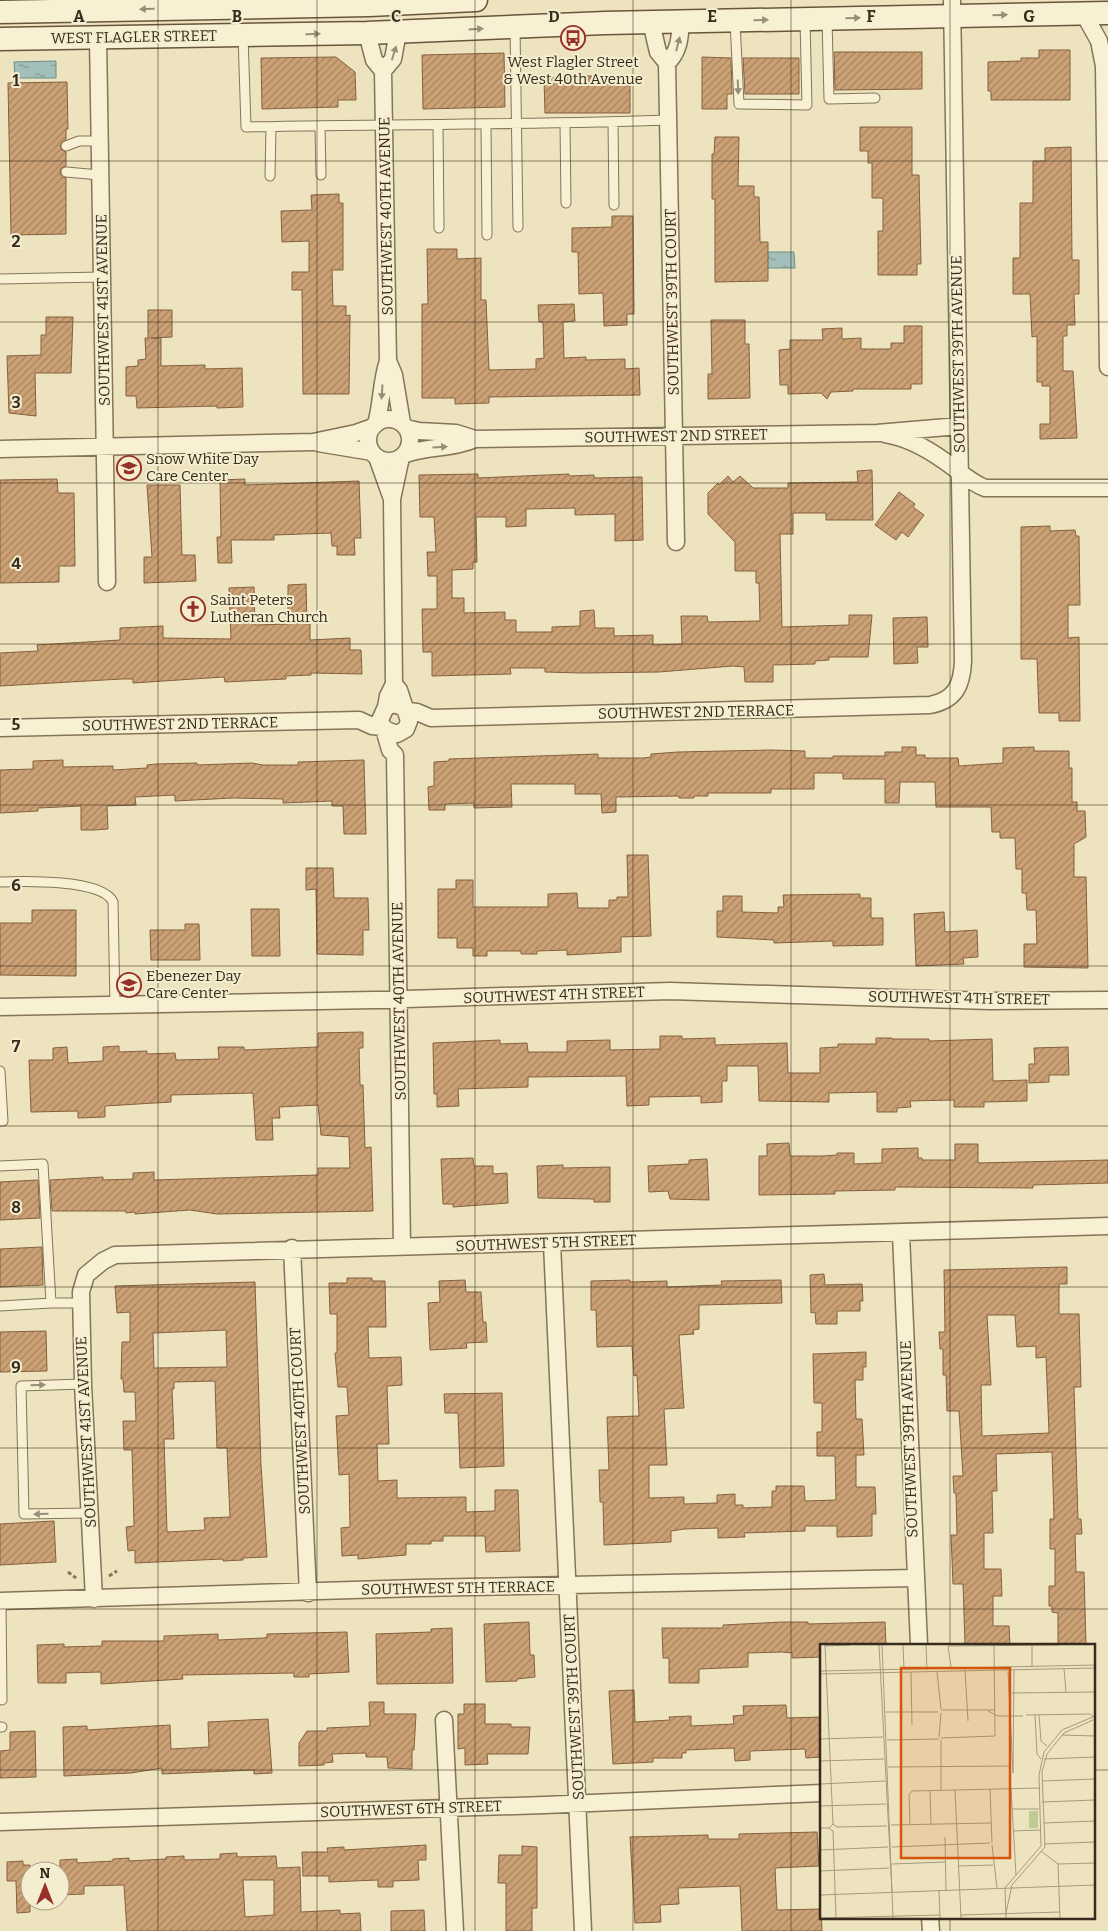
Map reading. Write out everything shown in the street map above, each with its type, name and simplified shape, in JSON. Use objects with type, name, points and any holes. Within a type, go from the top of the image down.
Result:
[{"type":"main road","name":"WEST FLAGLER STREET","points":[[0,12],[34,6],[476,0]]},
{"type":"main road","name":"WEST FLAGLER STREET","points":[[0,39],[367,33],[681,21],[827,19],[952,8],[1084,14],[1108,13]]},
{"type":"street","points":[[254,35],[264,4]]},
{"type":"street","name":"SOUTHWEST 39TH AVENUE","points":[[952,8],[963,661],[962,674],[957,691]]},
{"type":"street","points":[[1084,14],[1099,41],[1104,66],[1108,367]]},
{"type":"street","name":"SOUTHWEST 39TH COURT","points":[[667,63],[674,57],[677,49],[681,21]]},
{"type":"street","name":"SOUTHWEST 39TH COURT","points":[[651,22],[658,52],[667,63],[676,542]]},
{"type":"street","points":[[383,71],[393,59],[398,32]]},
{"type":"street","name":"SOUTHWEST 40TH AVENUE","points":[[367,33],[374,60],[383,71],[388,361],[383,376],[381,403],[368,439],[392,499]]},
{"type":"street","name":"SOUTHWEST 41ST AVENUE","points":[[98,38],[107,582]]},
{"type":"street","name":"SOUTHWEST 40TH AVENUE","points":[[388,361],[394,376],[404,425],[411,440],[404,456],[392,499],[394,684],[388,696],[383,719],[390,750],[395,755]]},
{"type":"street","points":[[0,449],[313,442],[356,434],[389,419],[404,425]]},
{"type":"street","name":"SOUTHWEST 2ND STREET","points":[[404,425],[419,431],[456,433],[475,439],[877,432],[959,426]]},
{"type":"street","name":"SOUTHWEST 2ND STREET","points":[[877,432],[911,442],[942,459],[976,485],[985,488],[1108,488]]},
{"type":"street","name":"SOUTHWEST 2ND STREET","points":[[404,456],[420,449],[463,445],[475,439]]},
{"type":"street","points":[[313,442],[374,454],[390,461],[404,456]]},
{"type":"street","name":"SOUTHWEST 40TH AVENUE","points":[[394,684],[399,690],[406,719],[399,750],[395,755],[402,1247]]},
{"type":"street","name":"SOUTHWEST 2ND TERRACE","points":[[406,719],[417,712],[431,718],[930,706],[942,703],[957,691]]},
{"type":"street","points":[[395,704],[406,719],[392,734],[383,719],[395,704]]},
{"type":"street","name":"SOUTHWEST 2ND TERRACE","points":[[0,728],[360,720],[372,726],[383,719]]},
{"type":"street","name":"SOUTHWEST 4TH STREET","points":[[0,1007],[115,1006],[724,991],[990,1001],[1108,1000]]},
{"type":"street","name":"SOUTHWEST 5TH STREET","points":[[93,1268],[116,1255],[129,1253],[901,1234],[1108,1226]]},
{"type":"street","name":"SOUTHWEST 39TH AVENUE","points":[[901,1234],[919,1644]]},
{"type":"street","name":"SOUTHWEST 39TH COURT","points":[[552,1242],[583,1931]]},
{"type":"street","name":"SOUTHWEST 40TH COURT","points":[[292,1248],[308,1593]]},
{"type":"street","name":"SOUTHWEST 41ST AVENUE","points":[[93,1268],[86,1275],[82,1284],[81,1303],[83,1384],[94,1599]]},
{"type":"street","name":"SOUTHWEST 5TH TERRACE","points":[[0,1601],[308,1593],[418,1588],[915,1578]]},
{"type":"street","points":[[444,1720],[447,1807],[454,1872],[455,1931]]},
{"type":"street","name":"SOUTHWEST 6TH STREET","points":[[0,1822],[820,1793]]},
{"type":"street","points":[[930,1918],[931,1931]]},
{"type":"lane","points":[[736,20],[738,104],[807,105],[804,19]]},
{"type":"lane","points":[[827,19],[829,99],[875,98]]},
{"type":"lane","points":[[515,27],[518,227]]},
{"type":"lane","points":[[254,35],[246,127],[516,125],[669,120]]},
{"type":"lane","points":[[613,122],[614,205]]},
{"type":"lane","points":[[565,124],[566,203]]},
{"type":"lane","points":[[438,125],[439,228]]},
{"type":"lane","points":[[486,125],[487,235]]},
{"type":"lane","points":[[320,126],[321,174]]},
{"type":"lane","points":[[270,176],[271,127]]},
{"type":"lane","points":[[66,146],[79,141],[100,141]]},
{"type":"lane","points":[[66,172],[100,175]]},
{"type":"lane","points":[[0,279],[102,277]]},
{"type":"lane","points":[[0,882],[70,884],[100,891],[111,897],[113,902],[115,1006]]},
{"type":"lane","points":[[0,1071],[1,1121]]},
{"type":"lane","points":[[0,1166],[43,1164],[51,1303]]},
{"type":"lane","points":[[0,1306],[81,1303]]},
{"type":"lane","points":[[83,1384],[21,1386],[24,1514],[90,1513]]},
{"type":"lane","points":[[0,1601],[2,1700]]},
{"type":"path","points":[[68,1572],[76,1578]]},
{"type":"water","points":[[56,61],[56,78],[15,78],[14,62]]},
{"type":"water","points":[[759,252],[794,252],[795,268],[760,268]]},
{"type":"building","points":[[1039,50],[1070,50],[1070,100],[991,100],[991,91],[988,91],[988,62],[1021,61],[1021,58],[1039,58]]},
{"type":"building","points":[[834,52],[922,52],[922,89],[835,90]]},
{"type":"building","points":[[504,53],[505,107],[423,109],[422,55]]},
{"type":"building","points":[[336,57],[355,72],[356,100],[338,100],[338,107],[262,109],[261,58]]},
{"type":"building","points":[[702,57],[731,58],[732,94],[727,94],[727,109],[702,109]]},
{"type":"building","points":[[743,58],[799,58],[799,94],[745,94]]},
{"type":"building","points":[[630,76],[630,113],[545,113],[544,78]]},
{"type":"building","points":[[67,82],[68,129],[66,129],[66,139],[60,146],[66,152],[66,166],[61,168],[60,172],[62,177],[66,178],[66,234],[11,235],[8,83]]},
{"type":"building","points":[[860,127],[912,127],[912,175],[919,175],[921,264],[917,264],[917,275],[878,275],[878,231],[883,231],[883,198],[872,198],[872,163],[868,163],[868,151],[860,151]]},
{"type":"building","points":[[715,137],[739,137],[738,186],[754,186],[754,197],[759,197],[760,242],[768,242],[768,281],[715,282],[715,199],[712,199],[712,154],[714,154]]},
{"type":"building","points":[[1071,147],[1072,260],[1079,260],[1079,294],[1074,294],[1075,325],[1067,325],[1067,336],[1063,336],[1063,371],[1073,371],[1077,438],[1040,439],[1040,424],[1050,424],[1050,386],[1042,386],[1042,382],[1037,382],[1037,336],[1032,337],[1030,294],[1013,294],[1013,258],[1020,258],[1020,203],[1033,203],[1033,161],[1045,161],[1045,148]]},
{"type":"building","points":[[339,194],[339,203],[343,203],[343,270],[332,270],[333,306],[346,306],[346,316],[350,315],[349,394],[303,394],[302,290],[292,290],[292,272],[309,272],[309,241],[282,242],[281,211],[312,210],[311,195]]},
{"type":"building","points":[[612,216],[633,216],[634,314],[627,314],[627,325],[604,326],[603,293],[579,294],[578,252],[572,252],[572,228],[612,227]]},
{"type":"building","points":[[427,249],[457,249],[457,259],[481,258],[481,300],[486,300],[489,370],[536,369],[536,359],[544,358],[543,322],[539,322],[538,305],[574,304],[575,321],[563,322],[564,358],[586,357],[586,360],[625,359],[625,369],[639,368],[640,395],[489,397],[489,403],[455,404],[455,398],[422,398],[422,304],[428,304]]},
{"type":"building","points":[[148,310],[172,310],[172,337],[151,338],[161,338],[161,366],[205,365],[205,369],[242,368],[243,407],[137,408],[136,396],[126,396],[126,367],[138,366],[138,360],[146,359],[145,338],[148,338]]},
{"type":"building","points":[[46,317],[73,317],[71,373],[35,373],[36,416],[9,413],[7,356],[41,355],[41,335],[46,335]]},
{"type":"building","points":[[711,320],[745,320],[745,344],[749,344],[750,398],[708,399],[708,374],[712,374]]},
{"type":"building","points":[[904,326],[922,326],[922,384],[911,384],[911,389],[853,389],[853,391],[831,392],[827,399],[821,393],[788,394],[788,385],[780,385],[779,350],[790,349],[790,340],[823,340],[822,329],[842,328],[842,339],[861,338],[861,349],[891,349],[891,343],[904,343]]},
{"type":"building","points":[[872,470],[873,520],[826,520],[826,513],[793,513],[793,534],[780,534],[782,627],[849,625],[849,615],[872,615],[868,657],[829,657],[829,660],[815,661],[815,664],[773,665],[773,682],[745,682],[744,667],[733,666],[659,672],[582,673],[545,672],[545,668],[510,668],[511,674],[432,676],[432,652],[423,652],[422,609],[437,609],[437,576],[428,576],[427,552],[436,552],[434,517],[420,517],[419,475],[478,474],[478,478],[569,474],[569,476],[594,475],[594,478],[642,477],[643,540],[615,541],[615,514],[575,515],[575,508],[526,509],[526,526],[506,527],[506,517],[476,517],[477,562],[473,562],[473,569],[452,570],[452,598],[464,598],[464,613],[505,612],[505,620],[516,620],[516,632],[552,632],[552,627],[580,626],[580,611],[594,610],[595,628],[614,628],[614,636],[653,635],[653,645],[682,644],[681,616],[707,616],[708,622],[760,621],[759,583],[756,583],[756,571],[735,571],[735,542],[708,514],[708,493],[718,483],[719,485],[728,476],[733,482],[740,476],[753,488],[788,488],[788,483],[858,482],[857,471]]},
{"type":"building","points":[[57,479],[58,493],[74,493],[75,566],[59,566],[59,582],[0,583],[0,480]]},
{"type":"building","points":[[245,479],[245,485],[359,481],[361,538],[354,538],[355,555],[337,555],[337,546],[332,546],[331,533],[274,535],[274,540],[231,540],[232,563],[218,563],[217,537],[221,537],[220,480]]},
{"type":"building","points":[[147,485],[180,485],[182,555],[195,555],[196,581],[144,583],[144,557],[152,557]]},
{"type":"building","points":[[899,492],[915,504],[913,507],[924,515],[908,537],[902,532],[896,540],[875,525]]},
{"type":"building","points":[[1050,526],[1050,531],[1075,530],[1076,536],[1079,536],[1080,605],[1068,605],[1068,638],[1079,637],[1080,721],[1059,721],[1059,713],[1039,713],[1037,659],[1021,659],[1021,527]]},
{"type":"building","points":[[306,584],[307,624],[310,624],[310,640],[350,638],[350,650],[361,650],[362,674],[311,673],[311,675],[286,676],[286,679],[225,682],[224,677],[133,683],[133,679],[122,679],[0,686],[0,653],[38,651],[37,645],[120,640],[120,628],[163,626],[163,638],[231,639],[229,588],[254,587],[255,625],[288,624],[288,585]]},
{"type":"building","points":[[927,617],[928,647],[917,647],[918,663],[894,664],[893,618]]},
{"type":"building","points":[[902,747],[916,747],[916,755],[925,755],[925,758],[958,758],[959,766],[1003,763],[1003,748],[1034,747],[1034,751],[1069,751],[1069,768],[1072,768],[1072,802],[1077,802],[1077,811],[1085,811],[1086,837],[1074,844],[1074,877],[1086,877],[1088,968],[1024,967],[1024,944],[1037,944],[1036,910],[1027,910],[1026,893],[1022,893],[1022,869],[1016,869],[1015,838],[1000,838],[1000,832],[992,832],[991,807],[936,807],[935,782],[900,782],[899,803],[885,803],[885,779],[843,779],[843,773],[814,773],[814,789],[771,789],[771,793],[708,793],[708,796],[694,796],[694,798],[679,798],[679,796],[616,797],[616,812],[602,813],[601,794],[575,794],[575,784],[511,784],[512,807],[474,808],[474,803],[445,804],[445,810],[429,810],[428,787],[434,786],[434,762],[449,761],[449,759],[598,754],[598,758],[644,758],[651,757],[651,754],[678,752],[771,750],[805,751],[805,758],[833,758],[833,756],[885,756],[885,752],[902,752]]},
{"type":"building","points":[[63,760],[63,767],[113,766],[113,770],[147,768],[147,765],[156,764],[252,763],[263,765],[298,765],[298,762],[364,760],[366,834],[344,834],[343,806],[332,806],[332,801],[283,803],[283,799],[233,798],[175,801],[175,795],[135,797],[136,805],[107,806],[108,829],[94,830],[81,830],[81,806],[38,808],[38,811],[0,813],[0,770],[33,769],[33,761]]},
{"type":"building","points":[[627,855],[648,855],[651,936],[621,937],[621,952],[567,955],[567,950],[537,951],[537,954],[521,954],[521,951],[487,951],[487,956],[473,956],[473,948],[457,948],[457,938],[438,938],[438,889],[456,889],[456,880],[473,880],[473,907],[548,907],[548,894],[577,893],[578,908],[609,908],[609,900],[617,900],[617,897],[628,897]]},
{"type":"building","points":[[306,868],[333,868],[334,898],[368,898],[369,930],[363,930],[363,955],[317,954],[316,889],[306,890]]},
{"type":"building","points":[[860,894],[860,898],[871,898],[871,918],[883,918],[883,945],[833,946],[833,941],[774,943],[774,940],[717,937],[717,911],[723,911],[723,896],[742,896],[742,912],[778,913],[778,907],[784,907],[783,895]]},
{"type":"building","points":[[251,909],[279,909],[280,956],[252,956]]},
{"type":"building","points":[[32,910],[76,910],[76,976],[0,975],[0,923],[32,923]]},
{"type":"building","points":[[944,912],[945,932],[977,930],[978,957],[963,958],[964,964],[916,966],[914,914]]},
{"type":"building","points":[[185,924],[199,924],[200,960],[151,960],[150,930],[185,930]]},
{"type":"building","points":[[363,1032],[363,1048],[359,1048],[360,1085],[363,1085],[365,1148],[371,1147],[373,1211],[217,1214],[190,1210],[135,1214],[135,1212],[126,1213],[126,1211],[52,1211],[50,1180],[103,1177],[103,1180],[133,1179],[133,1173],[154,1172],[154,1180],[318,1175],[318,1168],[350,1168],[349,1137],[321,1135],[318,1105],[279,1107],[280,1118],[272,1118],[273,1140],[256,1140],[253,1093],[171,1095],[171,1102],[105,1106],[105,1117],[78,1118],[78,1111],[31,1112],[29,1060],[53,1060],[53,1048],[67,1047],[68,1063],[103,1061],[103,1047],[119,1046],[119,1052],[175,1053],[176,1060],[219,1059],[218,1047],[244,1047],[244,1050],[318,1047],[318,1033]]},
{"type":"building","points":[[660,1036],[682,1036],[682,1039],[715,1038],[715,1045],[787,1043],[788,1073],[820,1073],[820,1048],[838,1047],[838,1044],[876,1044],[876,1038],[929,1039],[929,1041],[992,1039],[993,1081],[1027,1080],[1027,1101],[984,1102],[984,1107],[954,1107],[954,1100],[910,1101],[911,1107],[897,1108],[897,1112],[877,1112],[877,1092],[829,1093],[829,1102],[759,1101],[758,1066],[727,1066],[727,1081],[722,1081],[722,1102],[701,1103],[701,1096],[649,1097],[649,1105],[627,1106],[626,1076],[528,1077],[528,1087],[458,1089],[459,1106],[437,1107],[437,1094],[434,1094],[433,1043],[500,1040],[500,1044],[527,1043],[528,1052],[567,1052],[567,1041],[610,1040],[610,1050],[660,1049]]},
{"type":"building","points":[[1068,1047],[1069,1075],[1049,1075],[1049,1082],[1029,1083],[1029,1064],[1035,1064],[1034,1048]]},
{"type":"building","points":[[789,1143],[790,1156],[823,1156],[837,1155],[837,1153],[854,1153],[854,1164],[882,1163],[882,1149],[918,1148],[918,1158],[922,1158],[922,1160],[955,1160],[955,1144],[978,1144],[978,1163],[1108,1160],[1108,1183],[1033,1185],[1033,1188],[895,1187],[895,1190],[835,1191],[835,1194],[759,1195],[759,1156],[767,1156],[767,1144]]},
{"type":"building","points":[[473,1158],[474,1166],[493,1166],[493,1174],[507,1173],[508,1203],[453,1207],[453,1204],[443,1204],[441,1159]]},
{"type":"building","points":[[707,1159],[709,1200],[670,1199],[668,1191],[649,1192],[648,1166],[689,1164],[689,1160]]},
{"type":"building","points":[[563,1165],[563,1168],[610,1167],[610,1202],[594,1202],[594,1199],[538,1198],[537,1166]]},
{"type":"building","points":[[38,1180],[40,1218],[0,1220],[0,1182]]},
{"type":"building","points":[[42,1247],[43,1285],[0,1287],[0,1249]]},
{"type":"building","points":[[1067,1267],[1067,1284],[1059,1284],[1059,1314],[1079,1314],[1081,1387],[1074,1387],[1078,1519],[1081,1519],[1082,1534],[1075,1534],[1076,1572],[1084,1572],[1086,1644],[1058,1644],[1058,1613],[1052,1612],[1052,1606],[1049,1606],[1049,1586],[1055,1586],[1055,1549],[1050,1549],[1050,1519],[1054,1519],[1052,1452],[996,1454],[997,1491],[992,1491],[993,1533],[984,1533],[984,1569],[1001,1569],[1002,1596],[993,1596],[993,1626],[1009,1626],[1010,1644],[965,1644],[963,1584],[953,1584],[951,1535],[957,1535],[956,1493],[954,1493],[953,1476],[963,1476],[959,1411],[947,1411],[946,1375],[943,1375],[943,1349],[940,1349],[939,1332],[945,1332],[944,1270]],"holes":[[[987,1315],[1015,1315],[1017,1347],[1036,1346],[1036,1358],[1046,1357],[1049,1433],[982,1436],[981,1385],[991,1385]]]},
{"type":"building","points":[[824,1274],[825,1285],[862,1284],[863,1301],[860,1301],[860,1311],[837,1311],[837,1324],[816,1324],[815,1312],[811,1313],[810,1275]]},
{"type":"building","points":[[347,1278],[372,1278],[372,1281],[385,1281],[386,1327],[368,1327],[369,1358],[401,1357],[402,1385],[387,1386],[389,1444],[377,1444],[378,1481],[397,1480],[397,1498],[466,1497],[466,1512],[495,1511],[495,1490],[518,1490],[520,1551],[486,1552],[485,1536],[443,1536],[443,1541],[431,1541],[431,1544],[406,1544],[406,1555],[358,1559],[358,1555],[342,1556],[341,1528],[350,1527],[349,1474],[339,1475],[336,1416],[349,1415],[347,1387],[338,1387],[335,1353],[337,1353],[337,1314],[330,1314],[329,1283],[347,1283]]},
{"type":"building","points":[[465,1280],[466,1292],[481,1292],[483,1322],[486,1322],[487,1342],[466,1343],[467,1348],[430,1350],[428,1303],[440,1302],[439,1281]]},
{"type":"building","points":[[630,1280],[630,1282],[667,1281],[667,1287],[722,1285],[721,1281],[781,1280],[782,1303],[699,1305],[699,1329],[693,1330],[694,1334],[679,1335],[684,1408],[664,1409],[667,1465],[649,1465],[649,1498],[684,1497],[684,1504],[717,1503],[717,1495],[735,1494],[735,1505],[743,1505],[743,1508],[772,1507],[772,1491],[776,1491],[776,1486],[804,1486],[805,1501],[836,1500],[835,1456],[817,1456],[817,1432],[822,1432],[822,1403],[814,1403],[813,1354],[866,1352],[866,1367],[863,1367],[863,1380],[855,1380],[856,1419],[862,1419],[864,1455],[856,1455],[856,1487],[875,1487],[876,1514],[872,1514],[872,1536],[837,1537],[837,1526],[805,1526],[805,1531],[744,1533],[745,1537],[718,1538],[718,1528],[684,1529],[671,1531],[671,1542],[604,1545],[603,1502],[600,1502],[599,1470],[609,1470],[607,1417],[639,1416],[637,1375],[634,1376],[632,1346],[597,1347],[596,1310],[591,1310],[591,1281]]},
{"type":"building","points":[[255,1282],[261,1465],[267,1557],[223,1561],[223,1559],[135,1563],[135,1550],[128,1551],[126,1527],[134,1526],[132,1450],[124,1450],[123,1421],[136,1421],[135,1392],[124,1392],[123,1379],[121,1379],[122,1342],[130,1342],[130,1312],[117,1313],[115,1286]],"holes":[[[226,1330],[227,1367],[154,1368],[153,1333]],[[215,1381],[217,1448],[227,1448],[230,1517],[204,1518],[205,1530],[167,1532],[164,1439],[174,1439],[172,1389],[174,1389],[174,1382]]]},
{"type":"building","points":[[46,1331],[47,1371],[0,1372],[0,1332]]},
{"type":"building","points":[[502,1393],[504,1466],[460,1468],[458,1413],[445,1413],[444,1394]]},
{"type":"building","points":[[54,1521],[56,1562],[0,1565],[0,1524]]},
{"type":"building","points":[[529,1622],[530,1655],[534,1655],[535,1677],[517,1679],[517,1681],[486,1682],[484,1624]]},
{"type":"building","points":[[782,1622],[808,1622],[808,1624],[885,1622],[886,1644],[820,1644],[820,1657],[792,1658],[792,1653],[783,1652],[748,1653],[748,1667],[699,1669],[699,1683],[669,1683],[669,1658],[663,1658],[662,1628],[723,1628],[723,1625]]},
{"type":"building","points":[[452,1628],[453,1683],[377,1684],[376,1634],[431,1632],[431,1629]]},
{"type":"building","points":[[347,1632],[349,1672],[309,1674],[309,1677],[294,1677],[294,1673],[182,1675],[183,1679],[101,1684],[101,1672],[66,1673],[66,1683],[38,1683],[37,1645],[64,1644],[64,1647],[102,1646],[102,1641],[164,1641],[164,1636],[218,1634],[218,1640],[264,1638],[267,1637],[267,1634]]},
{"type":"building","points":[[634,1690],[635,1722],[670,1720],[669,1717],[691,1716],[691,1726],[734,1724],[733,1716],[744,1715],[743,1706],[786,1705],[787,1718],[820,1717],[820,1757],[806,1758],[805,1749],[750,1751],[750,1760],[735,1761],[734,1748],[686,1750],[686,1753],[682,1753],[682,1758],[653,1758],[653,1762],[613,1764],[609,1691]]},
{"type":"building","points":[[369,1702],[384,1702],[384,1714],[416,1714],[412,1769],[388,1768],[387,1757],[366,1757],[366,1753],[332,1754],[333,1762],[324,1763],[324,1765],[299,1766],[299,1743],[307,1731],[327,1731],[327,1728],[370,1726]]},
{"type":"building","points":[[464,1704],[485,1704],[485,1724],[511,1724],[511,1727],[530,1727],[528,1754],[487,1754],[488,1764],[465,1765],[465,1748],[458,1749],[458,1714],[464,1714]]},
{"type":"building","points":[[268,1719],[272,1773],[254,1774],[254,1770],[162,1774],[162,1768],[131,1773],[64,1776],[63,1727],[87,1726],[87,1730],[170,1725],[171,1749],[209,1747],[208,1722]]},
{"type":"building","points":[[35,1731],[36,1777],[0,1778],[0,1751],[10,1750],[10,1732]]},
{"type":"building","points":[[817,1832],[819,1866],[775,1868],[777,1910],[820,1909],[822,1931],[742,1931],[740,1886],[678,1888],[679,1904],[660,1905],[661,1922],[635,1923],[630,1837],[708,1835],[708,1839],[739,1839],[739,1834]]},
{"type":"building","points":[[426,1845],[426,1860],[418,1860],[419,1880],[393,1881],[393,1887],[378,1887],[378,1880],[329,1882],[329,1876],[303,1876],[302,1852],[328,1852],[327,1848],[344,1847],[344,1850]]},
{"type":"building","points":[[522,1846],[537,1847],[537,1908],[532,1908],[532,1931],[506,1931],[506,1883],[498,1883],[499,1855],[522,1855]]},
{"type":"building","points":[[237,1853],[237,1857],[276,1856],[277,1868],[300,1867],[301,1912],[340,1910],[340,1914],[360,1913],[361,1931],[127,1931],[124,1885],[84,1886],[84,1894],[70,1895],[70,1861],[60,1861],[77,1859],[77,1863],[129,1858],[129,1861],[184,1856],[184,1860],[220,1859],[220,1854]],"holes":[[[243,1880],[274,1880],[274,1915],[245,1917]]]},
{"type":"building","points":[[20,1861],[20,1911],[30,1912],[17,1913],[16,1881],[7,1881],[7,1862]]},
{"type":"building","points":[[424,1910],[425,1931],[391,1931],[391,1911]]},
{"type":"place","name":"West Flagler Street & West 40th Avenue","points":[[573,38]]},
{"type":"place","name":"Snow White Day Care Center","points":[[129,468]]},
{"type":"place","name":"Saint Peters Lutheran Church","points":[[193,609]]},
{"type":"place","name":"Ebenezer Day Care Center","points":[[129,985]]}]
